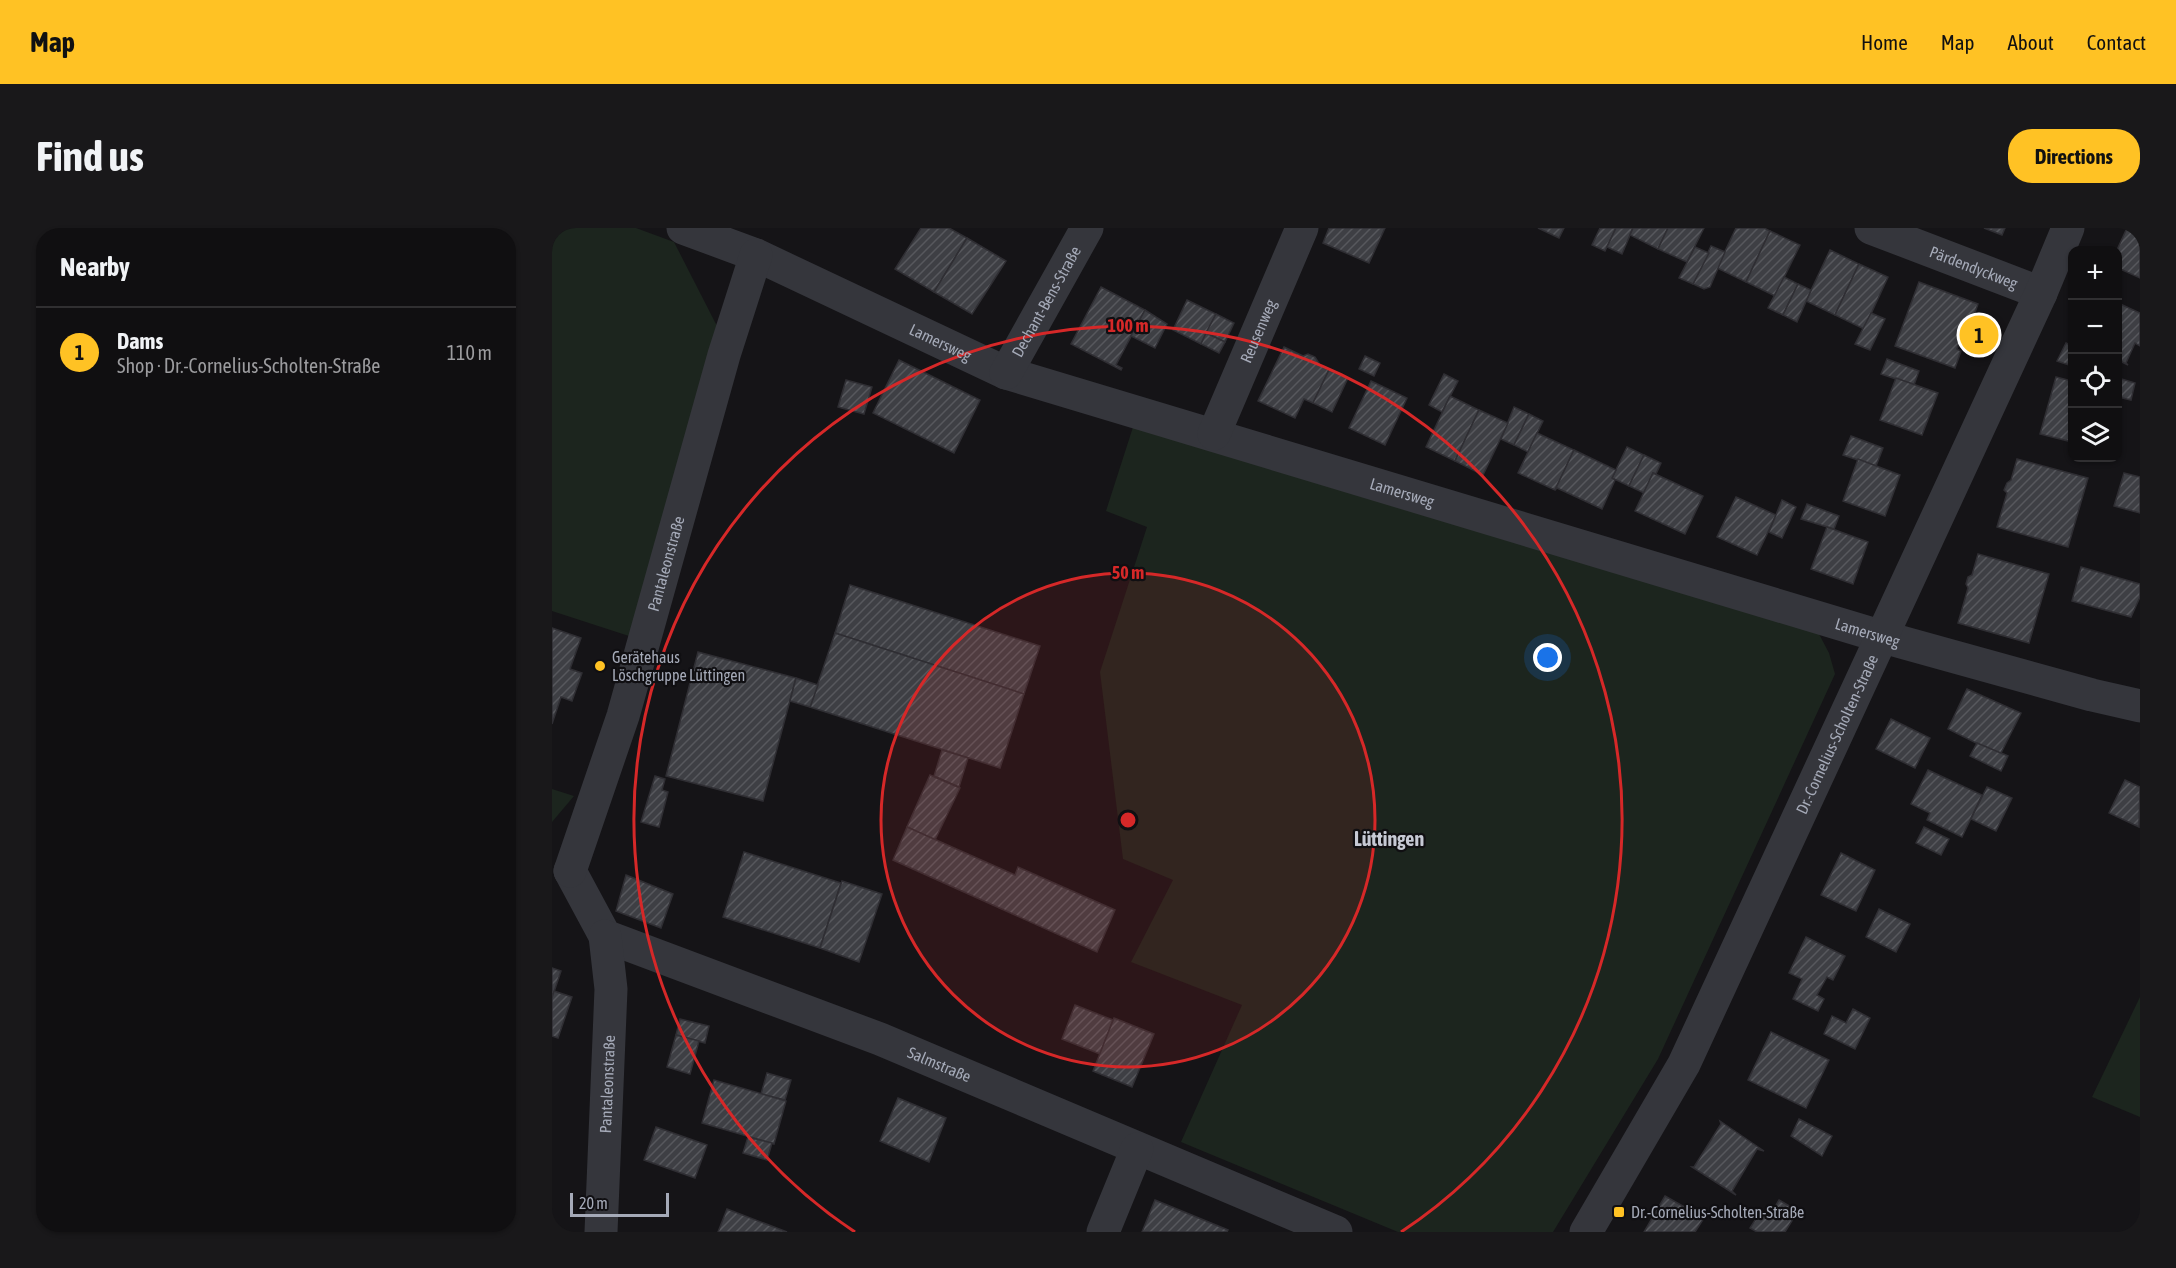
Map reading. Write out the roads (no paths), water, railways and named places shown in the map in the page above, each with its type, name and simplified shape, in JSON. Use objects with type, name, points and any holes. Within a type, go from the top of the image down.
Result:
[{"type":"street","name":"Lamersweg","points":[[683,228],[756,255],[1006,373],[1883,637],[2092,695],[2140,706]]},
{"type":"street","name":"Dechant-Bens-Straße","points":[[1006,373],[1087,228]]},
{"type":"street","name":"Reusenweg","points":[[1214,434],[1302,228]]},
{"type":"street","name":"Pärdendyckweg","points":[[1871,228],[2041,293]]},
{"type":"street","name":"Dr.-Cornelius-Scholten-Straße","points":[[1586,1232],[1684,1064],[1883,637],[2041,293],[2068,228]]},
{"type":"street","name":"Pantaleonstraße","points":[[561,874],[623,716],[724,355],[756,255]]},
{"type":"street","points":[[561,874],[605,936]]},
{"type":"street","name":"Pantaleonstraße","points":[[601,1232],[611,990],[605,936]]},
{"type":"street","name":"Salmstraße","points":[[605,936],[880,1039],[1336,1232]]},
{"type":"street","points":[[1103,1232],[1137,1149]]},
{"type":"place","name":"Dams","points":[[1979,335]]},
{"type":"place","name":"Gerätehaus Löschgruppe Lüttingen","points":[[600,666]]},
{"type":"place","name":"Dr.-Cornelius-Scholten-Straße","points":[[1619,1212]]},
{"type":"district","name":"Lüttingen","points":[[1389,839]]}]
